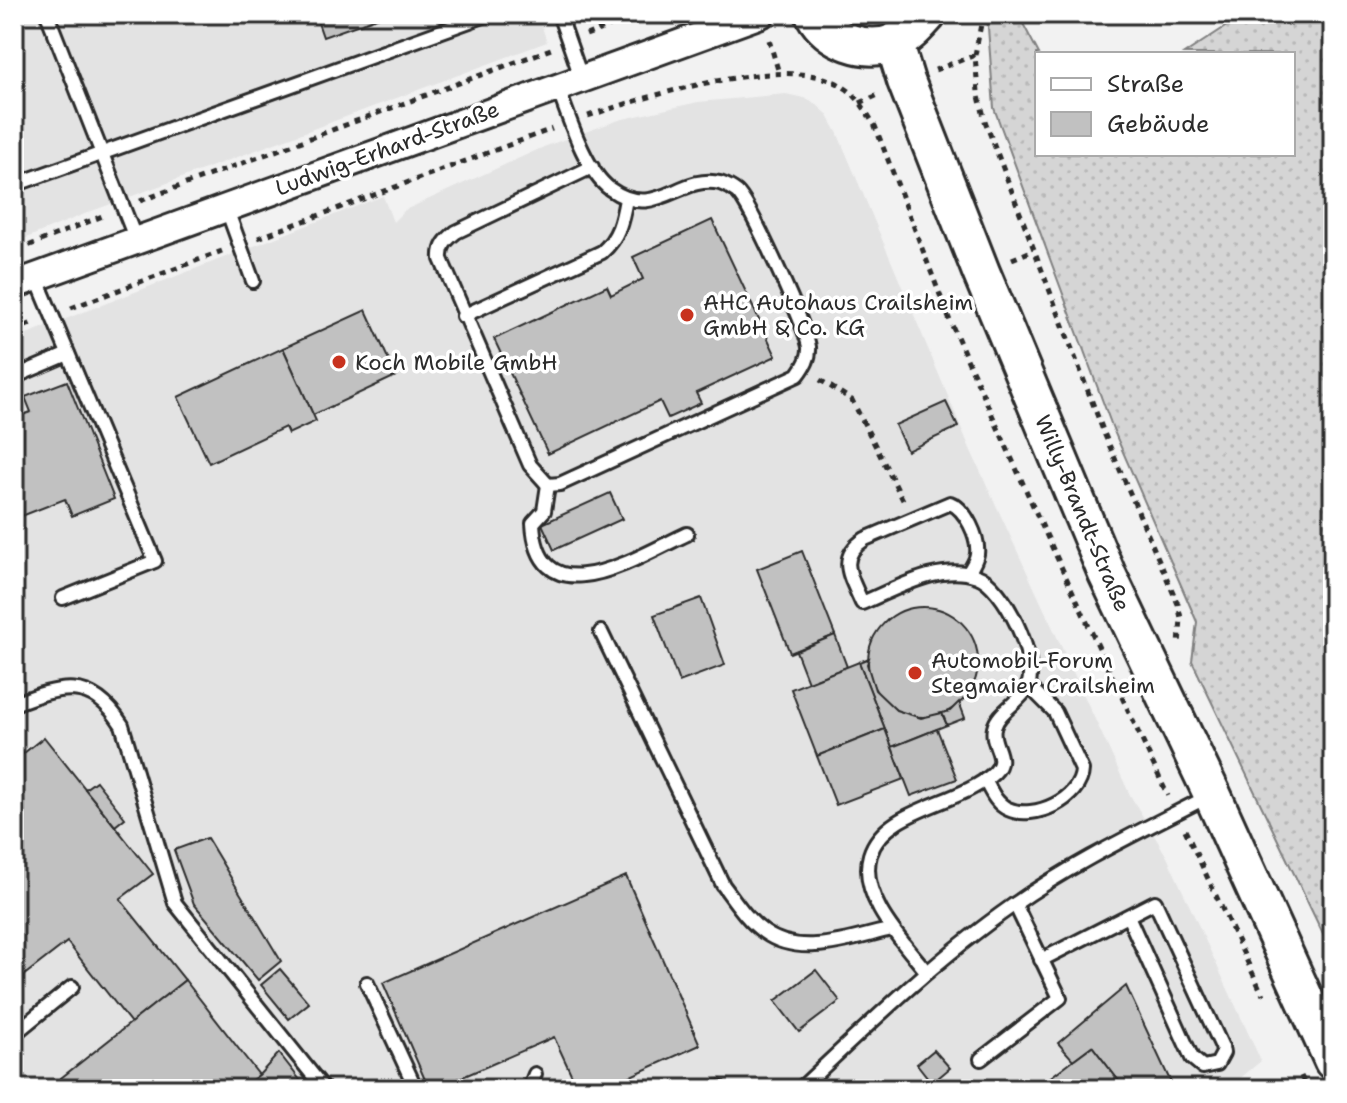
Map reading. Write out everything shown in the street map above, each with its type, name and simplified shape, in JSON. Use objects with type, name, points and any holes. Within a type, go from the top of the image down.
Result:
[{"type":"main road","points":[[814,14],[833,35],[852,44],[873,46],[894,42],[913,31],[928,14]]},
{"type":"main road","name":"Willy-Brandt-Straße","points":[[894,42],[906,81],[981,272],[1107,574],[1212,794],[1333,1061]]},
{"type":"street","name":"Ludwig-Erhard-Straße","points":[[25,281],[761,14]]},
{"type":"lane","points":[[47,14],[136,240]]},
{"type":"lane","points":[[14,185],[489,14]]},
{"type":"lane","points":[[548,485],[574,478],[798,375],[809,355],[804,332],[755,218],[738,193],[724,184],[710,181],[650,201],[626,199],[607,187],[592,167],[570,122],[569,42],[559,14]]},
{"type":"lane","points":[[548,485],[530,465],[463,316],[440,250],[456,232],[592,167]]},
{"type":"lane","points":[[463,316],[602,252],[613,242],[621,228],[626,199]]},
{"type":"lane","points":[[226,207],[253,281]]},
{"type":"lane","points":[[25,281],[51,315],[155,561],[63,598]]},
{"type":"lane","points":[[14,377],[68,354]]},
{"type":"lane","points":[[548,485],[544,511],[533,523],[534,539],[542,557],[554,572],[572,578],[598,574],[687,534]]},
{"type":"lane","points":[[926,971],[892,929],[878,906],[868,873],[870,854],[880,837],[900,820],[960,795],[997,770],[1001,761],[993,739],[996,723],[1021,696],[1031,673],[1023,640],[1011,614],[994,587],[982,577],[968,573],[941,573],[862,603],[847,564],[853,547],[944,505],[958,506],[978,551],[968,573]]},
{"type":"lane","points":[[601,632],[723,885],[743,912],[765,933],[789,944],[817,946],[892,929]]},
{"type":"lane","points":[[985,780],[995,799],[1005,808],[1020,813],[1038,811],[1069,796],[1082,780],[1082,770],[1055,712],[1028,685]]},
{"type":"lane","points":[[14,704],[54,689],[84,690],[109,705],[122,725],[175,903],[324,1089]]},
{"type":"lane","points":[[800,1089],[926,971],[1015,904],[1093,856],[1212,794]]},
{"type":"lane","points":[[1041,960],[1155,902],[1222,1047],[1223,1053],[1217,1064],[1203,1067],[1192,1058],[1128,916]]},
{"type":"lane","points":[[981,1059],[1060,998],[1015,904]]},
{"type":"lane","points":[[367,983],[416,1089]]},
{"type":"lane","points":[[14,1034],[72,987]]},
{"type":"lane","points":[[529,1089],[535,1074]]},
{"type":"path","points":[[14,252],[123,207],[641,14]]},
{"type":"path","points":[[983,14],[975,55],[978,92],[985,121],[1104,433],[1178,604],[1181,618],[1180,651]]},
{"type":"path","points":[[14,331],[638,99],[725,80],[779,73],[824,78],[843,86],[858,98],[875,126],[950,321],[1038,517],[1264,996]]},
{"type":"path","points":[[803,369],[852,400],[912,519]]},
{"type":"path","points":[[1297,1066],[1307,1089]]},
{"type":"shaded area","points":[[14,14],[541,14],[538,15],[547,42],[92,211],[14,243]]},
{"type":"shaded area","points":[[987,14],[1018,14],[1038,52],[1035,52],[1035,156],[1295,156],[1295,52],[1187,52],[1245,14],[1333,14],[1333,955],[1192,661],[1197,622],[1113,429],[994,108]]},
{"type":"shaded area","points":[[786,94],[816,104],[827,114],[837,132],[971,451],[1130,795],[1167,857],[1261,1061],[1227,1089],[14,1089],[14,339],[383,196],[393,222],[405,210],[546,146],[619,120],[698,102]]},
{"type":"building","points":[[315,14],[388,14],[323,37]]},
{"type":"building","points":[[712,220],[776,356],[696,393],[701,403],[668,418],[660,401],[548,454],[494,339],[607,286],[611,295],[643,279],[633,257]]},
{"type":"building","name":"Koch Mobile GmbH","points":[[366,310],[396,376],[313,415],[283,348]]},
{"type":"building","points":[[283,348],[316,421],[288,434],[285,427],[209,463],[178,397]]},
{"type":"building","points":[[67,381],[114,499],[72,516],[65,499],[14,519],[14,418],[31,412],[25,397]]},
{"type":"building","points":[[946,402],[958,427],[907,451],[895,425]]},
{"type":"building","points":[[610,493],[622,519],[554,550],[542,524]]},
{"type":"building","points":[[802,551],[835,635],[790,653],[757,569]]},
{"type":"building","points":[[701,598],[725,665],[679,682],[654,615]]},
{"type":"building","points":[[923,607],[944,612],[962,623],[973,641],[978,662],[973,683],[962,701],[944,712],[923,717],[902,712],[884,701],[873,683],[868,662],[873,641],[884,623],[902,612]]},
{"type":"building","points":[[835,635],[847,667],[808,682],[796,651]]},
{"type":"building","points":[[869,658],[867,664],[875,690],[896,710],[921,718],[942,713],[947,725],[892,747],[859,662]]},
{"type":"building","points":[[859,662],[885,729],[817,756],[791,689]]},
{"type":"building","points":[[959,702],[965,718],[947,725],[942,713],[950,711]]},
{"type":"building","points":[[885,729],[904,779],[836,805],[817,756]]},
{"type":"building","points":[[937,729],[957,779],[911,796],[892,747]]},
{"type":"building","points":[[44,737],[153,874],[120,899],[185,980],[131,1023],[67,942],[14,983],[14,761]]},
{"type":"building","points":[[96,781],[125,818],[115,826],[85,789]]},
{"type":"building","points":[[207,838],[281,961],[258,980],[194,904],[174,850]]},
{"type":"building","points":[[626,876],[700,1045],[602,1089],[578,1089],[554,1037],[429,1089],[383,983]]},
{"type":"building","points":[[280,969],[309,1003],[289,1019],[261,985]]},
{"type":"building","points":[[816,970],[840,1001],[799,1032],[775,1001]]},
{"type":"building","points":[[185,980],[259,1075],[240,1089],[47,1089]]},
{"type":"building","points":[[1126,986],[1174,1089],[1125,1089],[1092,1046],[1073,1060],[1058,1043]]},
{"type":"building","points":[[1092,1046],[1125,1089],[1035,1089],[1073,1060]]},
{"type":"building","points":[[934,1050],[950,1068],[932,1083],[917,1064]]},
{"type":"building","points":[[279,1053],[307,1089],[240,1089],[259,1075]]},
{"type":"place","name":"AHC Autohaus Crailsheim GmbH & Co. KG","points":[[687,315]]},
{"type":"place","name":"Koch Mobile GmbH","points":[[339,362]]},
{"type":"place","name":"Automobil-Forum Stegmaier Crailsheim","points":[[915,673]]}]
